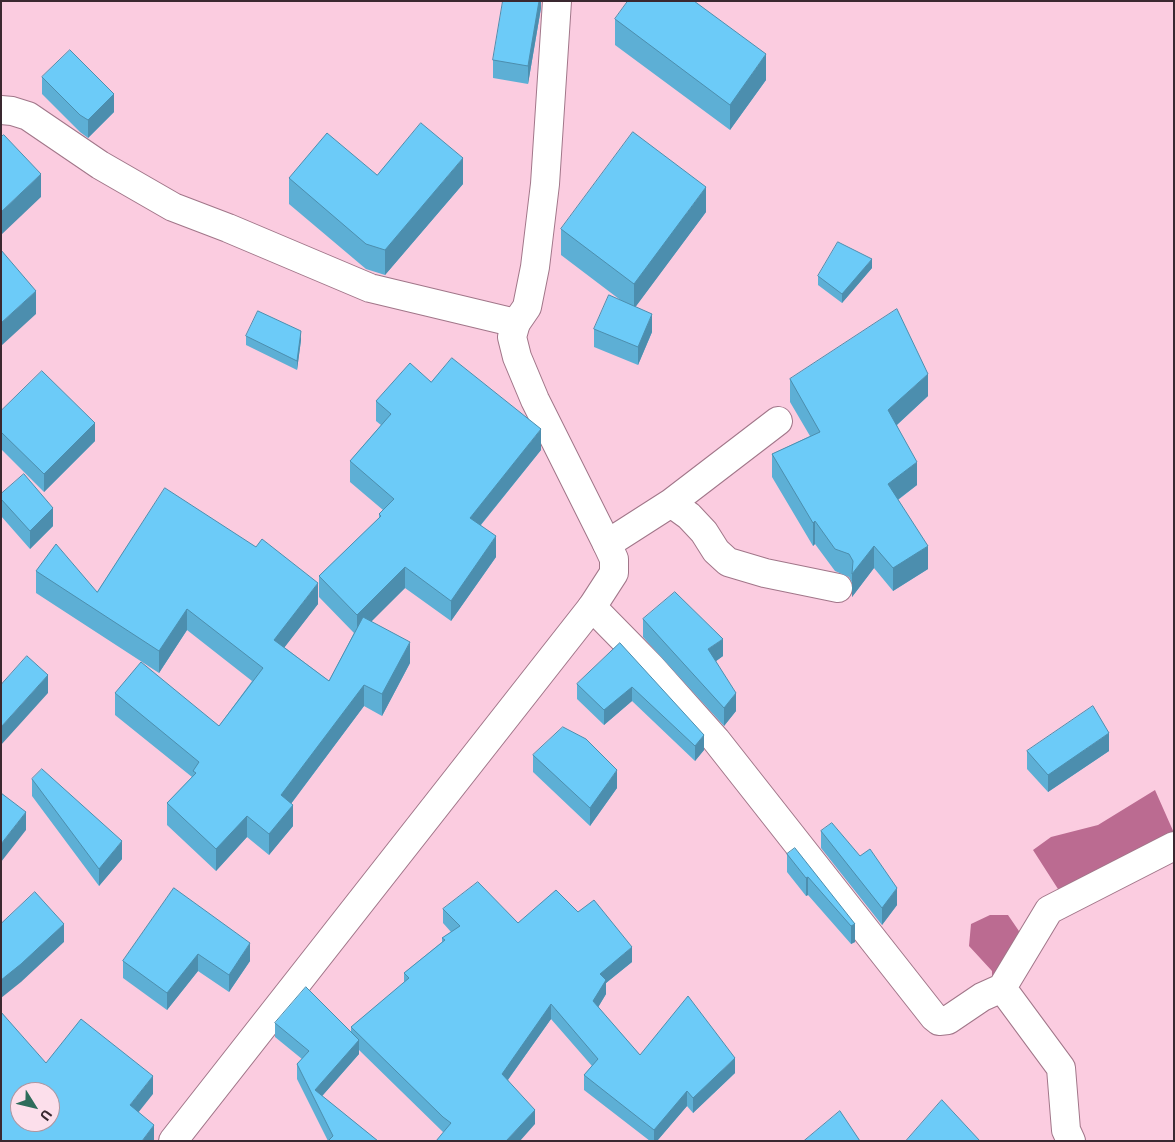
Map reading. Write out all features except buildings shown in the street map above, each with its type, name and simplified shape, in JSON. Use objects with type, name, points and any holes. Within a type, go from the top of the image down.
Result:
[{"type":"street","points":[[173,1141],[592,607],[614,572],[614,559],[535,400],[517,357],[512,337],[516,323],[527,307],[535,268],[545,184],[557,1]]},
{"type":"street","points":[[1,110],[28,116],[100,165],[173,207],[370,288],[516,323]]},
{"type":"street","points":[[607,544],[671,502],[778,421]]},
{"type":"street","points":[[671,502],[689,516],[704,532],[716,551],[728,562],[765,573],[838,588]]},
{"type":"street","points":[[592,607],[651,667],[716,740],[939,1021],[948,1020],[982,997],[1002,988],[1049,910],[1174,846]]},
{"type":"street","points":[[1002,988],[1061,1068],[1066,1130],[1071,1141]]},
{"type":"shaded area","points":[[1155,790],[1174,833],[1064,894],[1058,889],[1033,850],[1051,837],[1098,825]]},
{"type":"shaded area","points":[[990,915],[1008,915],[1021,934],[992,982],[992,971],[969,946],[971,924]]}]
